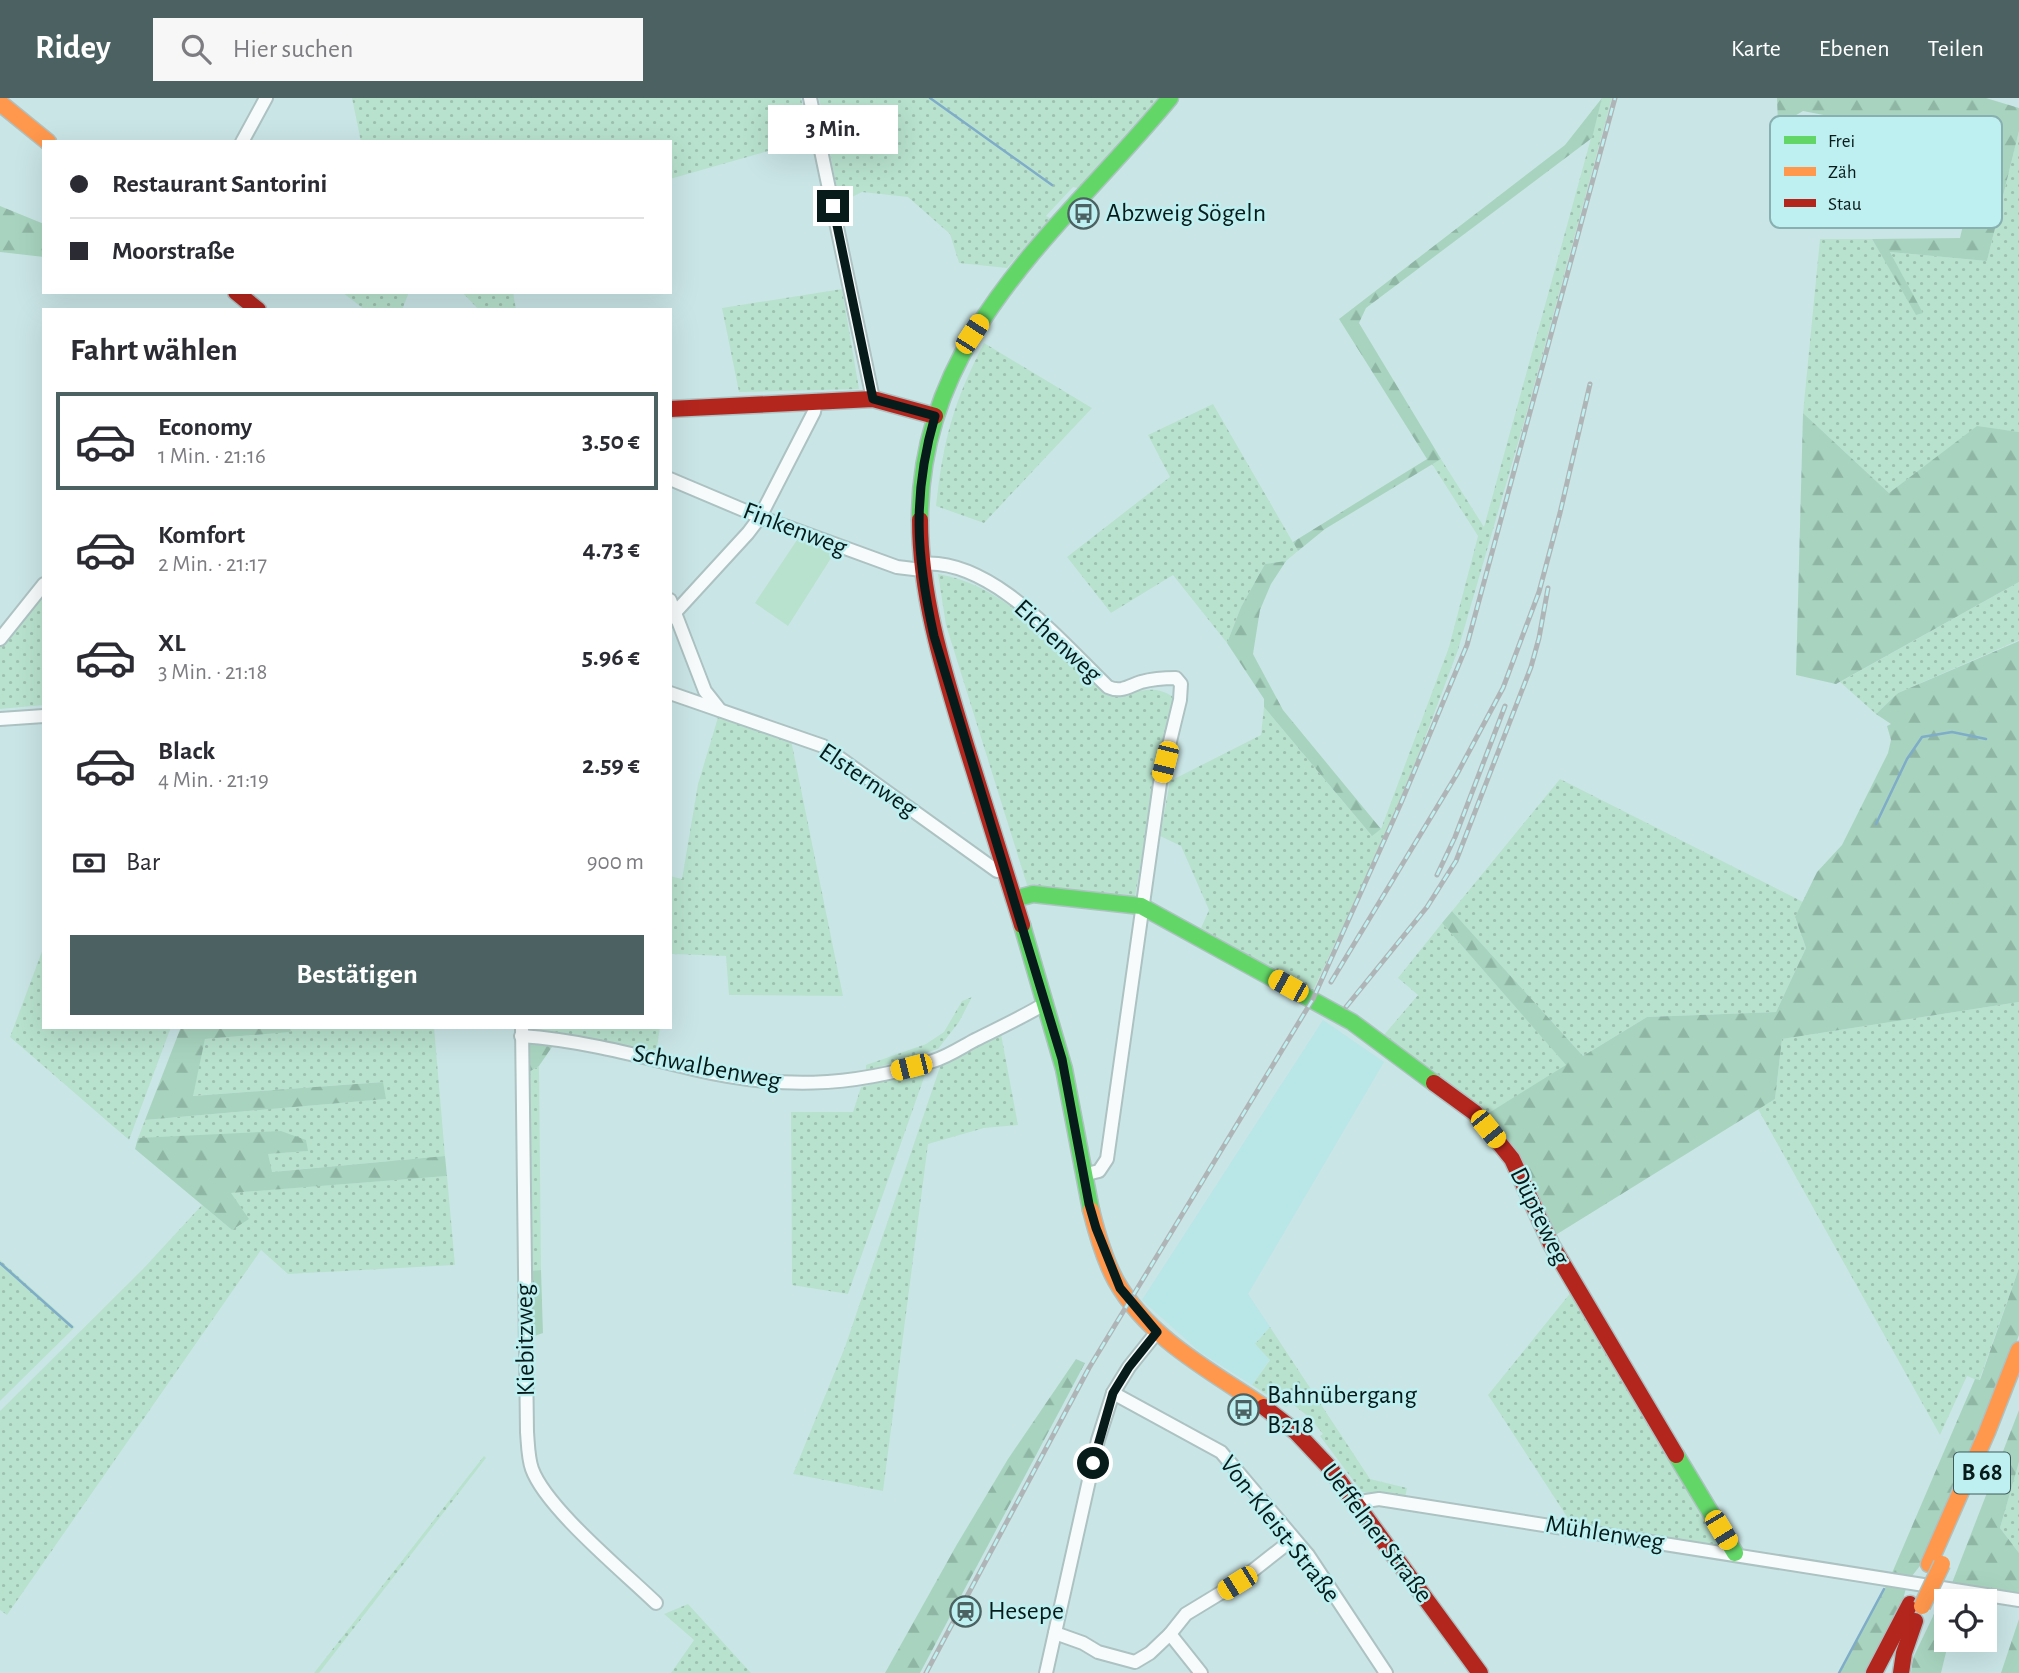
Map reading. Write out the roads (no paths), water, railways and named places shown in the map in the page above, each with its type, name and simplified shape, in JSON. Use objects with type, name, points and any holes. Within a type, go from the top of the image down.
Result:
[{"type":"main road","name":"Ueffelner Straße","points":[[1170,98],[1143,132],[1009,279],[972,334],[953,370],[935,416],[920,478],[921,567],[934,636],[1046,1003],[1068,1089],[1089,1204],[1120,1288],[1157,1332],[1204,1368],[1263,1405],[1294,1429],[1358,1506],[1480,1673]]},
{"type":"main road","points":[[0,103],[46,140]]},
{"type":"main road","points":[[238,294],[255,308]]},
{"type":"main road","points":[[672,409],[873,399],[935,416]]},
{"type":"main road","points":[[1014,899],[1033,894],[1141,906]]},
{"type":"main road","name":"Düpteweg","points":[[1141,906],[1352,1022],[1475,1113],[1512,1159],[1551,1244],[1735,1553]]},
{"type":"main road","name":"B 68","points":[[1936,1564],[2019,1350]]},
{"type":"main road","name":"B 68","points":[[1874,1673],[1916,1605],[2019,1382]]},
{"type":"main road","name":"B 68","points":[[1901,1673],[1907,1642],[1915,1621],[1916,1605]]},
{"type":"main road","name":"B 68","points":[[1886,1673],[1915,1621]]},
{"type":"street","points":[[243,140],[266,98]]},
{"type":"street","points":[[810,98],[873,399]]},
{"type":"street","points":[[720,710],[705,691],[672,610],[748,533],[760,517],[814,412],[816,401]]},
{"type":"street","name":"Finkenweg","points":[[672,480],[760,517],[897,567],[921,567]]},
{"type":"street","name":"Eichenweg","points":[[921,567],[936,563],[957,568],[989,582],[1018,601],[1108,687],[1123,690],[1143,681],[1168,678],[1176,678],[1181,684],[1180,701],[1160,783],[1107,1159],[1099,1171],[1083,1175]]},
{"type":"street","points":[[0,639],[42,586]]},
{"type":"street","name":"Elsternweg","points":[[672,694],[823,746],[997,871],[1004,870]]},
{"type":"street","points":[[0,719],[42,716]]},
{"type":"street","name":"Schwalbenweg","points":[[522,1031],[639,1054],[694,1069],[774,1083],[820,1084],[861,1080],[935,1060],[1046,1003]]},
{"type":"street","name":"Kiebitzweg","points":[[522,1031],[527,1432],[532,1467],[538,1481],[573,1524],[656,1603]]},
{"type":"street","points":[[1046,1673],[1098,1440],[1113,1393],[1129,1367],[1157,1332]]},
{"type":"street","name":"Von-Kleist-Straße","points":[[1113,1393],[1221,1452],[1308,1555],[1386,1673]]},
{"type":"street","name":"Mühlenweg","points":[[1358,1506],[1378,1499],[1735,1553],[2019,1600]]},
{"type":"street","points":[[1055,1633],[1112,1657],[1135,1662],[1150,1654],[1186,1614],[1237,1583],[1293,1539]]},
{"type":"street","points":[[1170,1634],[1201,1673]]},
{"type":"waterway","points":[[930,98],[1052,185]]},
{"type":"waterway","points":[[1876,824],[1907,759],[1922,737],[1952,732],[1986,739]]},
{"type":"waterway","points":[[0,1263],[72,1327]]},
{"type":"waterway","points":[[1839,1673],[1884,1589]]},
{"type":"railway","points":[[926,1673],[1089,1368],[1313,999],[1401,803],[1467,645],[1615,98]]},
{"type":"railway","points":[[1331,982],[1457,774],[1503,688],[1539,592],[1590,384]]},
{"type":"railway","points":[[1346,1007],[1427,907],[1456,861],[1531,667],[1548,588]]},
{"type":"railway","points":[[1437,875],[1455,837],[1505,706]]},
{"type":"place","name":"Abzweig Sögeln","points":[[1083,213]]},
{"type":"place","name":"Bahnübergang B218","points":[[1244,1410]]},
{"type":"place","name":"Hesepe","points":[[965,1611]]}]
